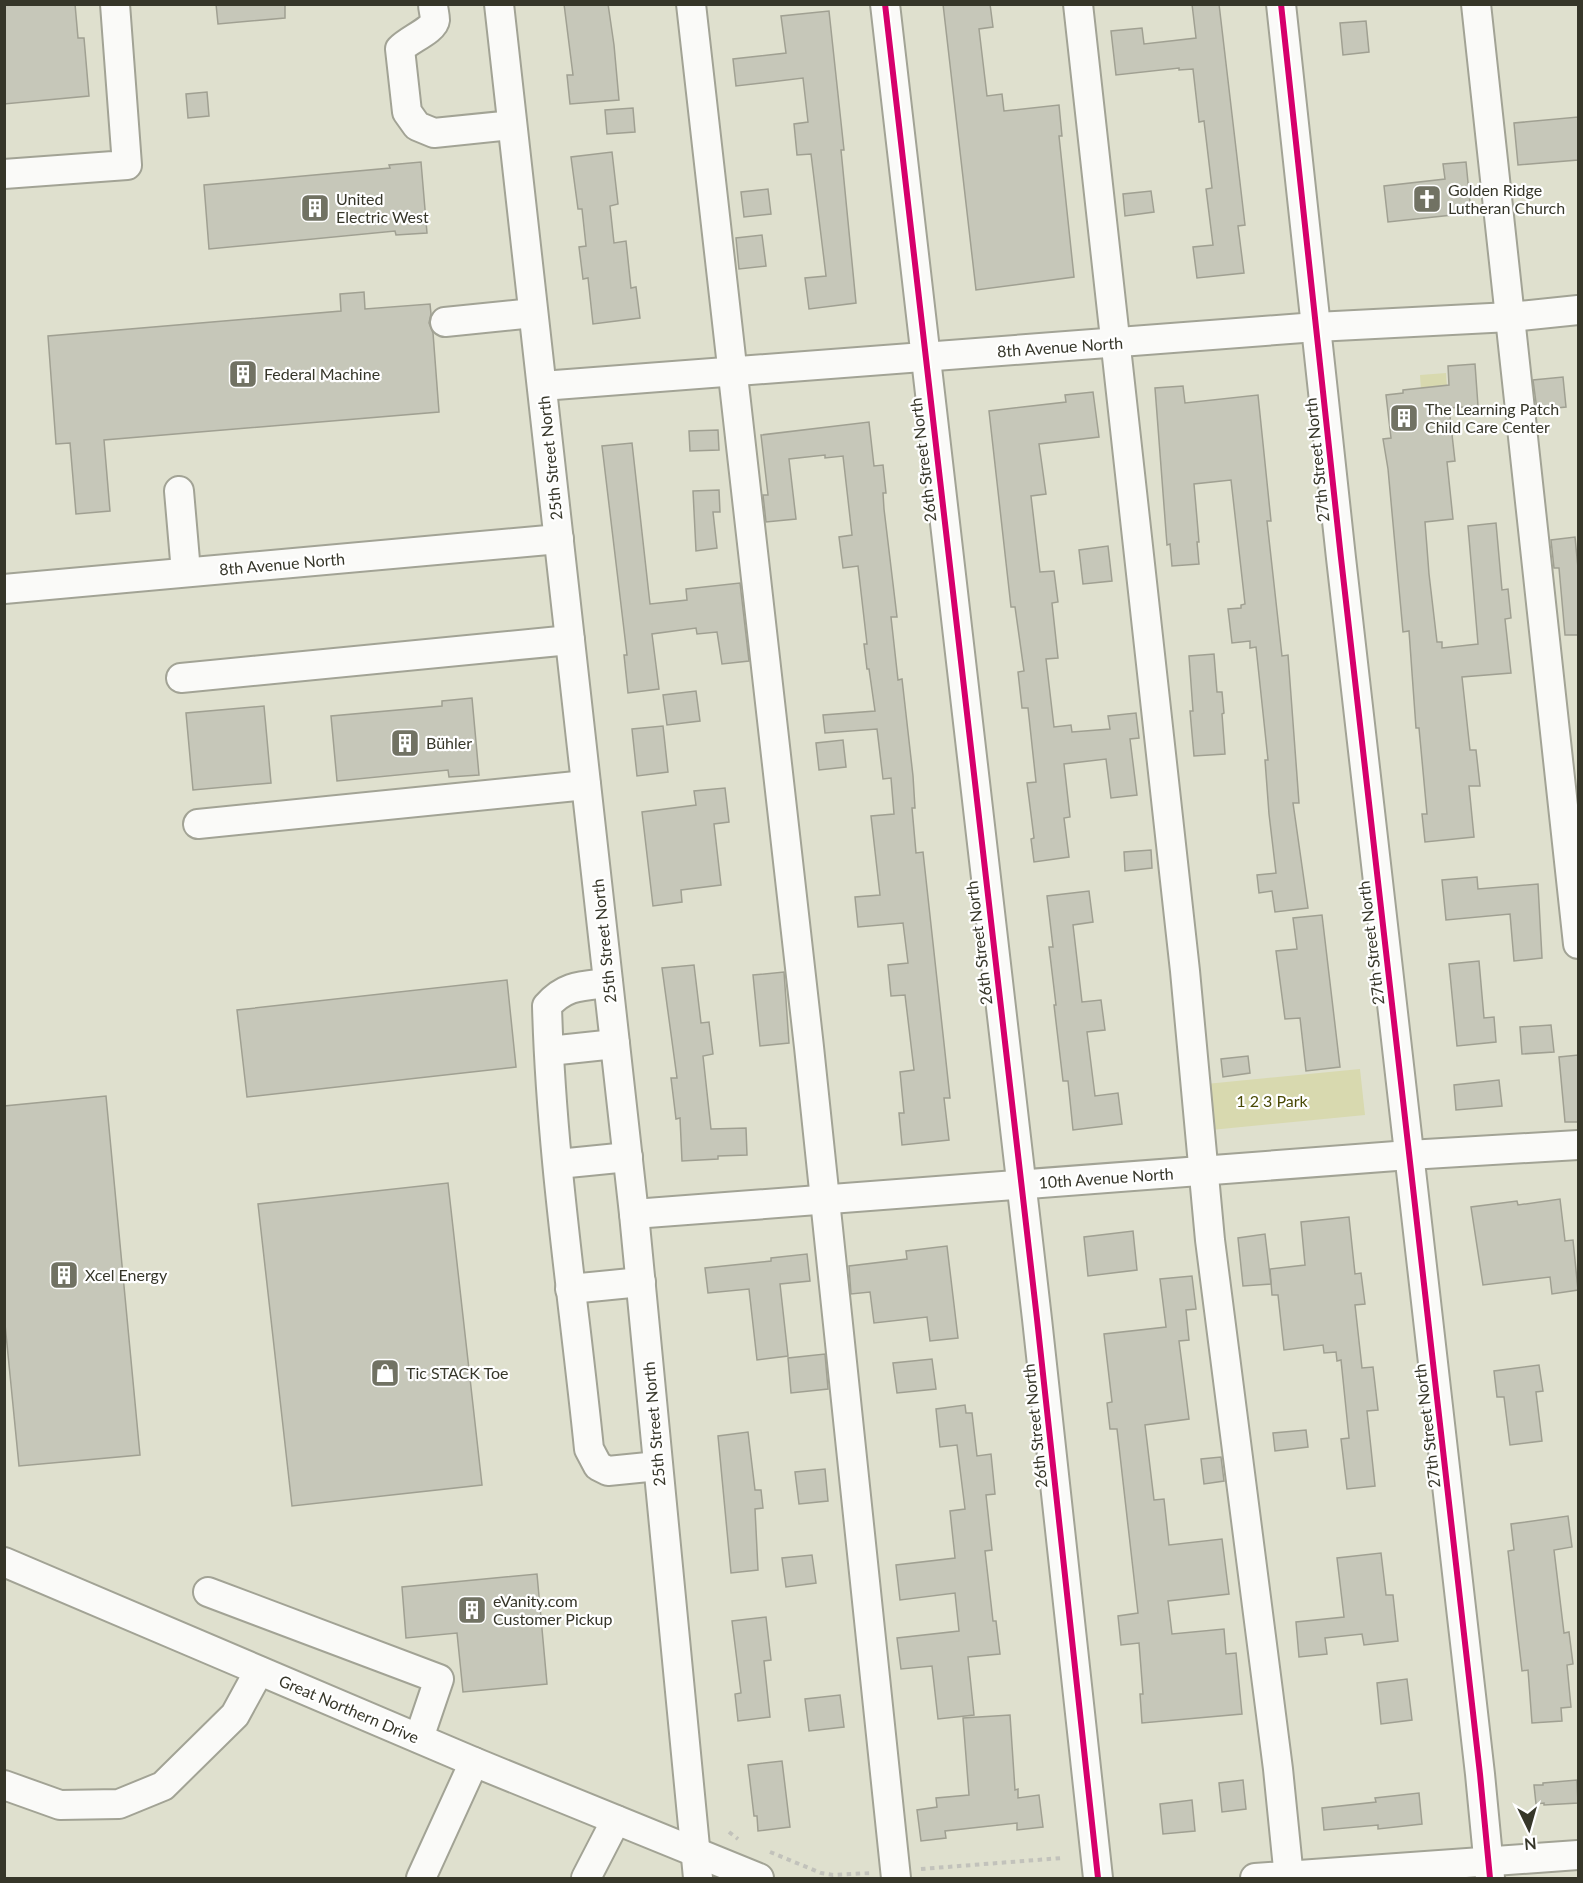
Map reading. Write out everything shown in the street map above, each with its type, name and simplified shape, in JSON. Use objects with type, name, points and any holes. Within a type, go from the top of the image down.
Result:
[{"type":"street","points":[[4,174],[127,165],[115,4]]},
{"type":"street","points":[[433,4],[435,21],[432,28],[406,42],[400,49],[407,112],[417,126],[434,133],[512,125]]},
{"type":"street","name":"25th Street North","points":[[499,4],[628,1157],[697,1865]]},
{"type":"street","points":[[691,4],[825,1199],[896,1878]]},
{"type":"street","name":"26th Street North","points":[[885,4],[1021,1184],[1098,1878]]},
{"type":"street","points":[[1078,4],[1185,971],[1210,1240],[1278,1769],[1289,1877]]},
{"type":"street","name":"27th Street North","points":[[1281,4],[1490,1869]]},
{"type":"street","points":[[1476,4],[1578,944]]},
{"type":"street","name":"8th Avenue North","points":[[542,386],[1316,327],[1510,317],[1578,310]]},
{"type":"street","points":[[445,322],[533,313]]},
{"type":"street","points":[[179,491],[186,572]]},
{"type":"street","name":"8th Avenue North","points":[[4,589],[559,539]]},
{"type":"street","points":[[182,678],[570,640]]},
{"type":"street","points":[[198,824],[586,785]]},
{"type":"street","points":[[608,983],[571,987],[555,996],[547,1006],[558,1164],[570,1289],[589,1449],[598,1466],[608,1471],[658,1466]]},
{"type":"street","points":[[549,1051],[615,1044]]},
{"type":"street","name":"10th Avenue North","points":[[634,1214],[1409,1155],[1578,1145]]},
{"type":"street","points":[[558,1164],[628,1157]]},
{"type":"street","points":[[570,1289],[641,1282]]},
{"type":"street","name":"Great Northern Drive","points":[[4,1562],[616,1820],[697,1865],[759,1878]]},
{"type":"street","points":[[208,1592],[439,1679],[418,1738]]},
{"type":"street","points":[[4,1785],[60,1805],[119,1804],[163,1786],[235,1715],[259,1671]]},
{"type":"street","points":[[421,1878],[474,1762]]},
{"type":"street","points":[[586,1878],[616,1820]]},
{"type":"street","points":[[1255,1878],[1490,1869],[1578,1855]]},
{"type":"green space","points":[[1446,373],[1449,418],[1423,420],[1420,375]]},
{"type":"green space","name":"1 2 3 Park","points":[[1360,1069],[1365,1115],[1211,1130],[1206,1084]]},
{"type":"building","points":[[4,4],[75,4],[78,38],[84,38],[89,96],[4,104]]},
{"type":"building","points":[[216,4],[285,4],[285,18],[218,24]]},
{"type":"building","points":[[564,4],[608,4],[619,100],[570,104],[567,75],[573,75]]},
{"type":"building","points":[[943,4],[990,4],[993,27],[979,29],[987,96],[1002,94],[1004,111],[1059,105],[1062,136],[1059,136],[1074,277],[976,290]]},
{"type":"building","points":[[1192,4],[1219,4],[1245,225],[1238,226],[1244,273],[1197,278],[1193,247],[1213,245],[1206,189],[1212,188],[1204,121],[1199,122],[1193,69],[1179,70],[1179,68],[1116,75],[1111,31],[1142,28],[1144,44],[1196,38]]},
{"type":"building","points":[[829,11],[844,150],[841,150],[856,303],[809,309],[805,278],[826,276],[811,154],[797,155],[794,124],[808,122],[803,78],[736,86],[733,59],[786,53],[781,16]]},
{"type":"building","points":[[1366,21],[1369,52],[1343,55],[1340,23]]},
{"type":"building","points":[[207,92],[209,116],[188,118],[186,94]]},
{"type":"building","points":[[633,108],[635,132],[607,134],[605,110]]},
{"type":"building","points":[[1578,117],[1578,160],[1518,165],[1514,123]]},
{"type":"building","points":[[612,152],[618,204],[610,206],[614,243],[626,241],[631,288],[636,287],[640,318],[593,324],[588,278],[583,279],[579,247],[586,246],[582,209],[578,209],[571,157]]},
{"type":"building","name":"United Electric West","points":[[421,162],[427,233],[396,235],[395,231],[209,249],[204,185],[390,168],[389,165]]},
{"type":"building","name":"Golden Ridge Lutheran Church","points":[[1466,162],[1471,213],[1388,222],[1384,186],[1445,179],[1443,164]]},
{"type":"building","points":[[768,189],[771,214],[744,217],[741,192]]},
{"type":"building","points":[[1151,191],[1154,212],[1125,216],[1123,194]]},
{"type":"building","points":[[762,235],[766,266],[739,269],[736,238]]},
{"type":"building","name":"Federal Machine","points":[[364,292],[365,309],[430,304],[429,323],[433,333],[439,412],[104,440],[110,511],[76,514],[70,443],[56,444],[48,336],[341,311],[340,294]]},
{"type":"building","points":[[1475,364],[1478,406],[1449,408],[1455,461],[1447,462],[1453,519],[1425,522],[1429,574],[1437,642],[1442,642],[1442,648],[1478,644],[1468,526],[1496,523],[1502,590],[1508,589],[1511,618],[1505,619],[1511,673],[1462,677],[1470,750],[1476,750],[1480,786],[1469,786],[1474,837],[1425,842],[1422,814],[1427,814],[1419,728],[1416,728],[1409,631],[1403,632],[1388,469],[1383,439],[1391,438],[1386,395],[1403,393],[1403,390],[1449,385],[1448,366]]},
{"type":"building","points":[[1563,377],[1566,407],[1537,410],[1533,380]]},
{"type":"building","points":[[1183,386],[1185,403],[1258,395],[1271,521],[1267,521],[1282,656],[1288,655],[1299,803],[1293,803],[1308,908],[1275,912],[1272,891],[1259,893],[1257,875],[1276,873],[1265,760],[1268,760],[1256,647],[1250,648],[1250,641],[1232,643],[1228,609],[1241,608],[1241,605],[1245,604],[1231,480],[1194,484],[1199,564],[1172,566],[1170,544],[1167,545],[1155,388]]},
{"type":"building","points":[[1093,392],[1099,437],[1039,444],[1046,494],[1031,496],[1040,572],[1054,571],[1058,602],[1052,603],[1058,658],[1046,659],[1054,727],[1071,725],[1072,732],[1110,729],[1108,716],[1136,713],[1139,738],[1130,739],[1137,795],[1111,798],[1106,759],[1064,764],[1070,817],[1064,818],[1069,857],[1034,862],[1031,839],[1034,838],[1027,783],[1036,782],[1028,708],[1022,708],[1018,672],[1024,671],[1015,607],[1011,607],[989,411],[1066,402],[1065,395]]},
{"type":"building","points":[[869,422],[874,466],[883,465],[886,493],[883,493],[884,509],[897,617],[891,617],[898,680],[902,679],[913,776],[915,808],[912,808],[916,853],[923,852],[950,1098],[944,1098],[949,1140],[902,1145],[899,1113],[904,1113],[900,1072],[914,1070],[905,995],[891,996],[888,965],[908,963],[903,923],[858,927],[855,897],[880,895],[871,816],[894,814],[891,778],[883,779],[877,729],[825,733],[823,715],[875,711],[864,644],[867,644],[858,566],[843,568],[839,537],[852,535],[843,456],[825,458],[825,455],[789,459],[796,519],[766,522],[763,495],[768,495],[761,435]]},
{"type":"building","points":[[718,430],[719,450],[690,451],[689,431]]},
{"type":"building","points":[[632,443],[650,604],[687,600],[686,589],[740,583],[749,661],[722,664],[717,632],[697,634],[696,628],[652,634],[659,689],[628,693],[624,655],[627,655],[602,446]]},
{"type":"building","points":[[719,490],[720,512],[713,512],[717,548],[696,551],[693,491]]},
{"type":"building","points":[[1575,537],[1578,568],[1578,635],[1565,635],[1559,568],[1554,568],[1551,540]]},
{"type":"building","points":[[1108,546],[1112,581],[1083,584],[1079,550]]},
{"type":"building","points":[[1214,654],[1217,692],[1222,692],[1225,754],[1194,756],[1189,656]]},
{"type":"building","points":[[696,691],[700,721],[667,725],[663,695]]},
{"type":"building","name":"Bühler","points":[[472,698],[479,775],[449,777],[448,770],[337,781],[331,716],[442,706],[442,701]]},
{"type":"building","points":[[264,706],[271,783],[193,790],[186,713]]},
{"type":"building","points":[[663,726],[668,772],[637,776],[632,729]]},
{"type":"building","points":[[843,740],[846,767],[819,770],[816,743]]},
{"type":"building","points":[[725,788],[729,822],[714,824],[721,885],[681,890],[682,902],[653,906],[642,812],[696,805],[694,791]]},
{"type":"building","points":[[1151,850],[1152,868],[1125,871],[1124,852]]},
{"type":"building","points":[[1477,877],[1478,889],[1538,884],[1542,958],[1514,961],[1510,914],[1446,920],[1442,880]]},
{"type":"building","points":[[1089,891],[1093,922],[1073,925],[1082,1002],[1101,1000],[1105,1030],[1087,1032],[1095,1096],[1118,1093],[1122,1124],[1073,1130],[1068,1081],[1063,1081],[1054,1005],[1056,1005],[1049,947],[1053,947],[1047,896]]},
{"type":"building","points":[[1322,915],[1340,1067],[1306,1071],[1300,1018],[1285,1019],[1276,951],[1297,949],[1293,918]]},
{"type":"building","points":[[1479,961],[1484,1018],[1494,1017],[1496,1042],[1457,1046],[1449,964]]},
{"type":"building","points":[[694,965],[701,1023],[709,1022],[713,1054],[703,1056],[711,1129],[746,1128],[747,1155],[682,1161],[680,1118],[676,1119],[671,1078],[677,1078],[662,968]]},
{"type":"building","points":[[784,972],[789,1043],[760,1046],[753,975]]},
{"type":"building","points":[[507,980],[516,1067],[247,1097],[237,1010]]},
{"type":"building","points":[[1551,1025],[1554,1052],[1522,1054],[1520,1027]]},
{"type":"building","points":[[1578,1055],[1578,1122],[1565,1122],[1559,1057]]},
{"type":"building","points":[[1248,1056],[1250,1073],[1223,1077],[1221,1059]]},
{"type":"building","points":[[1499,1080],[1502,1106],[1456,1110],[1454,1085]]},
{"type":"building","name":"Xcel Energy","points":[[106,1096],[140,1455],[19,1466],[4,1314],[4,1106]]},
{"type":"building","points":[[448,1183],[482,1485],[292,1506],[258,1204]]},
{"type":"building","points":[[1560,1199],[1565,1241],[1573,1240],[1578,1290],[1552,1294],[1550,1277],[1483,1285],[1471,1207],[1517,1201],[1518,1205]]},
{"type":"building","points":[[1349,1217],[1355,1274],[1361,1273],[1365,1304],[1355,1305],[1362,1368],[1373,1367],[1378,1410],[1367,1411],[1375,1486],[1347,1489],[1341,1439],[1349,1438],[1341,1360],[1337,1361],[1336,1352],[1324,1353],[1323,1345],[1284,1350],[1278,1295],[1272,1295],[1270,1269],[1305,1265],[1301,1222]]},
{"type":"building","points":[[1133,1231],[1137,1270],[1088,1276],[1084,1237]]},
{"type":"building","points":[[1265,1234],[1271,1284],[1243,1286],[1238,1238]]},
{"type":"building","points":[[947,1246],[958,1338],[930,1341],[927,1317],[874,1323],[870,1292],[851,1294],[849,1266],[907,1259],[906,1251]]},
{"type":"building","points":[[807,1254],[810,1281],[780,1284],[788,1356],[757,1360],[749,1289],[708,1293],[705,1268],[771,1261],[771,1258]]},
{"type":"building","points":[[1192,1276],[1196,1309],[1186,1310],[1189,1340],[1179,1341],[1189,1419],[1145,1425],[1154,1500],[1164,1499],[1169,1545],[1222,1539],[1229,1594],[1168,1601],[1172,1634],[1224,1629],[1226,1654],[1236,1653],[1242,1714],[1142,1723],[1140,1694],[1143,1694],[1139,1643],[1121,1645],[1118,1616],[1138,1613],[1117,1429],[1110,1429],[1107,1403],[1112,1402],[1104,1334],[1166,1327],[1160,1279]]},
{"type":"building","points":[[825,1354],[828,1389],[791,1393],[788,1358]]},
{"type":"building","points":[[932,1359],[936,1389],[897,1393],[893,1363]]},
{"type":"building","points":[[1539,1365],[1543,1391],[1536,1392],[1542,1441],[1510,1445],[1504,1397],[1497,1397],[1494,1371]]},
{"type":"building","points":[[965,1405],[966,1413],[972,1413],[977,1456],[991,1454],[995,1494],[986,1495],[992,1550],[985,1551],[993,1621],[996,1621],[1000,1654],[968,1657],[974,1715],[938,1719],[932,1666],[901,1669],[897,1638],[959,1631],[955,1593],[900,1600],[896,1565],[955,1558],[950,1511],[965,1509],[957,1445],[940,1447],[936,1409]]},
{"type":"building","points":[[1306,1430],[1308,1447],[1275,1451],[1273,1433]]},
{"type":"building","points":[[748,1432],[755,1490],[761,1490],[763,1508],[755,1509],[758,1570],[731,1573],[718,1436]]},
{"type":"building","points":[[1221,1457],[1224,1481],[1204,1484],[1201,1459]]},
{"type":"building","points":[[825,1469],[828,1501],[799,1504],[795,1472]]},
{"type":"building","points":[[1568,1516],[1572,1547],[1554,1550],[1564,1633],[1569,1632],[1573,1664],[1567,1665],[1571,1707],[1561,1708],[1562,1721],[1532,1723],[1528,1670],[1522,1671],[1508,1551],[1514,1550],[1511,1524]]},
{"type":"building","points":[[1381,1553],[1386,1595],[1393,1595],[1398,1641],[1364,1645],[1362,1634],[1325,1638],[1327,1654],[1299,1657],[1296,1622],[1344,1617],[1337,1558]]},
{"type":"building","points":[[812,1555],[816,1583],[786,1587],[782,1558]]},
{"type":"building","name":"eVanity.com Customer Pickup","points":[[537,1574],[547,1684],[463,1692],[457,1633],[406,1638],[402,1587]]},
{"type":"building","points":[[766,1617],[771,1660],[764,1661],[770,1717],[738,1721],[735,1694],[741,1693],[732,1621]]},
{"type":"building","points":[[1407,1679],[1412,1720],[1381,1724],[1377,1683]]},
{"type":"building","points":[[840,1695],[844,1727],[809,1731],[805,1699]]},
{"type":"building","points":[[1010,1715],[1015,1790],[1018,1789],[1018,1798],[1039,1795],[1043,1827],[1017,1830],[1017,1823],[945,1831],[946,1838],[921,1841],[917,1810],[937,1807],[936,1798],[969,1795],[963,1718]]},
{"type":"building","points":[[782,1761],[790,1827],[758,1831],[748,1765]]},
{"type":"building","points":[[1243,1780],[1246,1809],[1222,1812],[1219,1783]]},
{"type":"building","points":[[1577,1780],[1578,1803],[1536,1804],[1534,1785]]},
{"type":"building","points":[[1419,1793],[1422,1824],[1378,1829],[1378,1825],[1324,1830],[1322,1808],[1376,1802],[1375,1798]]},
{"type":"building","points":[[1192,1800],[1195,1831],[1163,1834],[1160,1804]]},
{"type":"cycle path","points":[[885,4],[1037,1319],[1098,1878]]},
{"type":"cycle path","points":[[1281,4],[1490,1878]]},
{"type":"place","name":"Golden Ridge Lutheran Church","points":[[1427,199]]},
{"type":"place","name":"United Electric West","points":[[315,208]]},
{"type":"place","name":"Federal Machine","points":[[243,374]]},
{"type":"place","name":"The Learning Patch Child Care Center","points":[[1404,418]]},
{"type":"place","name":"Bühler","points":[[405,743]]},
{"type":"place","name":"Xcel Energy","points":[[64,1275]]},
{"type":"place","name":"Tic STACK Toe","points":[[385,1373]]},
{"type":"place","name":"eVanity.com Customer Pickup","points":[[472,1610]]}]
